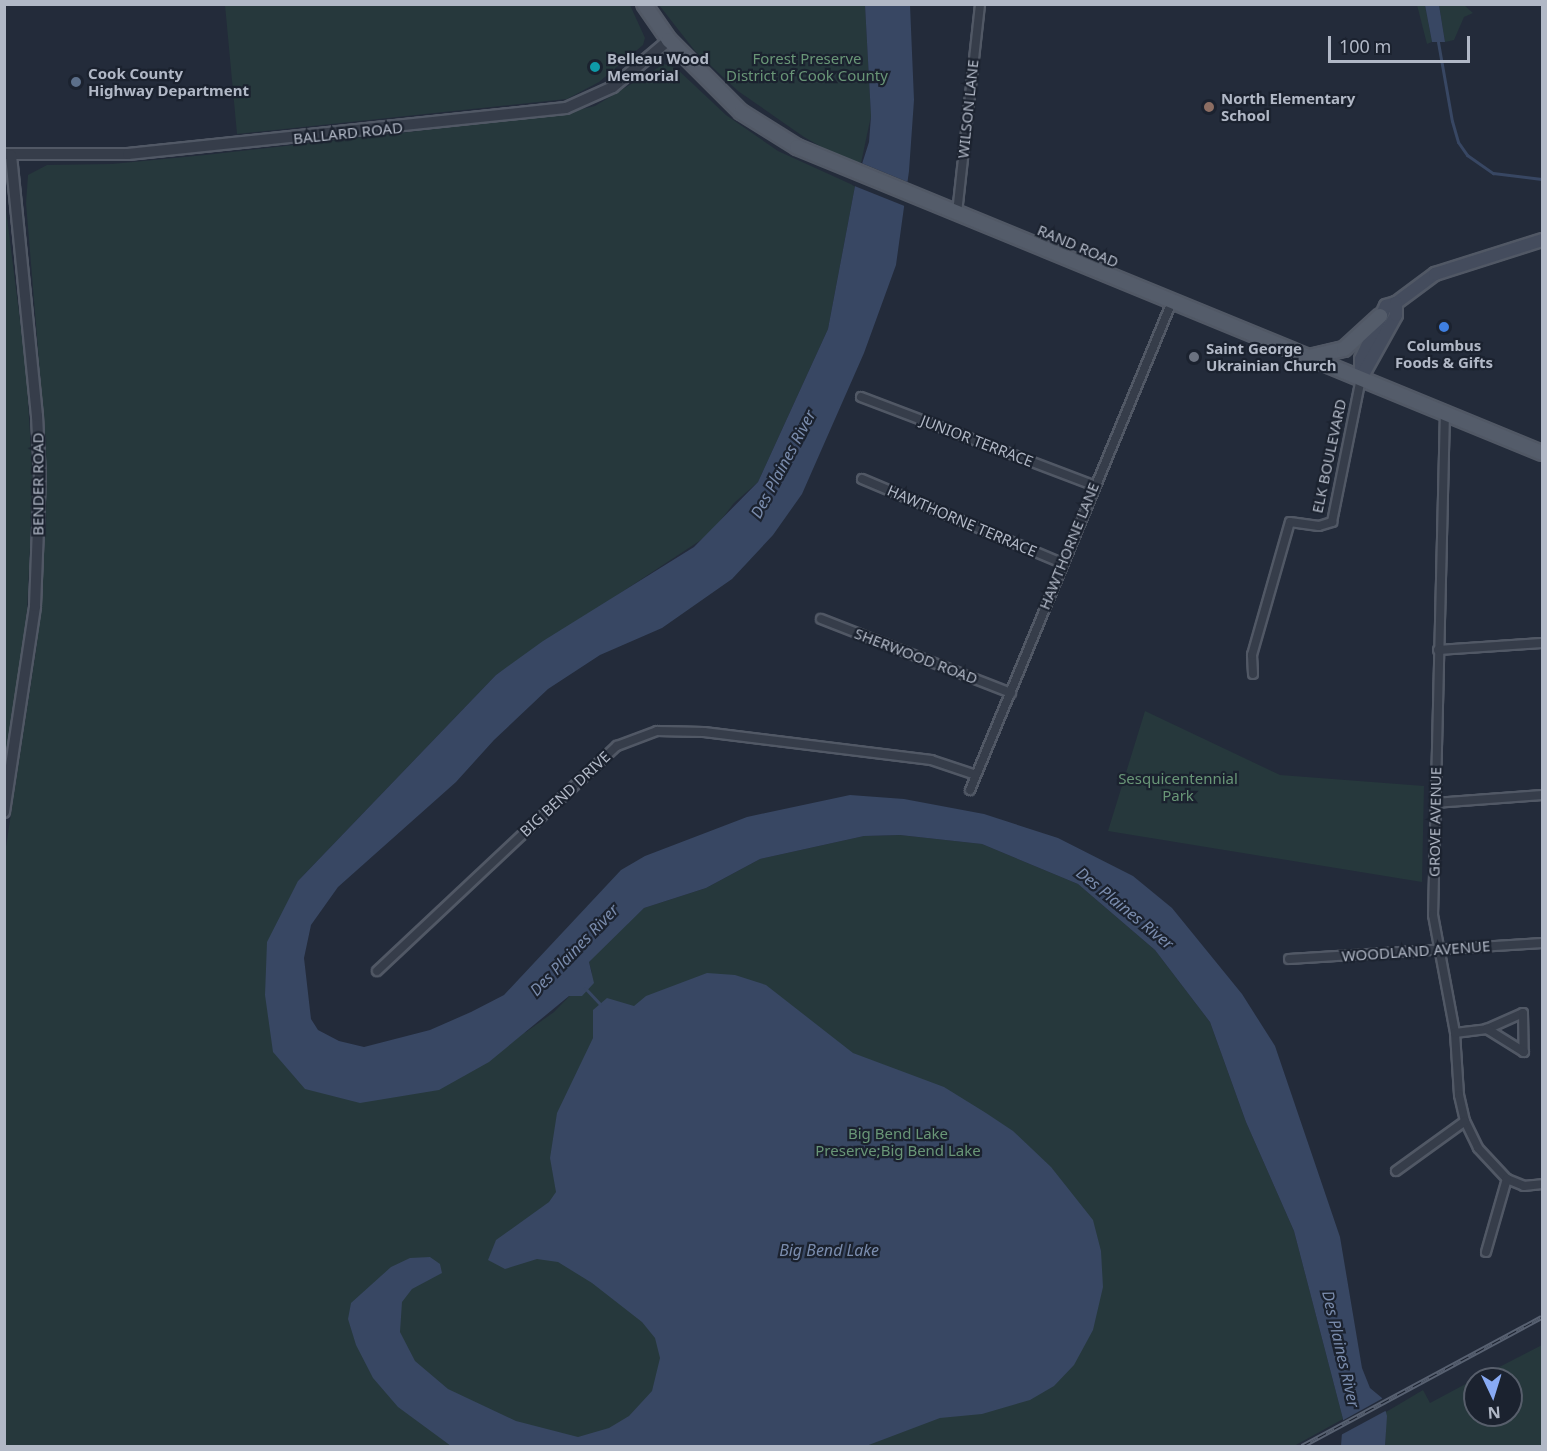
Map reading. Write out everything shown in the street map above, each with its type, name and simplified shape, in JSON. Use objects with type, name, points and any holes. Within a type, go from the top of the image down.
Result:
[{"type":"main road","name":"RAND ROAD","points":[[644,4],[669,40],[741,112],[797,147],[849,171],[957,213],[1171,304],[1445,411],[1542,453]]},
{"type":"main road","name":"ELK BOULEVARD","points":[[1361,378],[1361,359],[1386,306],[1396,303],[1435,274],[1542,240]]},
{"type":"main road","name":"ELK BOULEVARD","points":[[1361,378],[1396,315],[1396,303]]},
{"type":"main road","points":[[1307,357],[1344,349],[1380,316]]},
{"type":"street","name":"WILSON LANE","points":[[957,213],[980,4]]},
{"type":"street","name":"BALLARD ROAD","points":[[8,154],[128,154],[566,108],[613,87],[669,40]]},
{"type":"street","name":"BENDER ROAD","points":[[4,812],[33,626],[39,526],[37,416],[8,154]]},
{"type":"street","name":"HAWTHORNE LANE","points":[[970,789],[1011,693],[1093,485],[1171,304]]},
{"type":"street","name":"ELK BOULEVARD","points":[[1253,674],[1252,655],[1290,522],[1319,526],[1332,522],[1361,378]]},
{"type":"street","name":"JUNIOR TERRACE","points":[[861,397],[1093,485]]},
{"type":"street","name":"GROVE AVENUE","points":[[1445,411],[1433,915],[1442,949],[1455,1032],[1465,1121],[1478,1148],[1507,1179]]},
{"type":"street","name":"HAWTHORNE TERRACE","points":[[862,479],[1062,563]]},
{"type":"street","name":"SHERWOOD ROAD","points":[[821,619],[1011,693]]},
{"type":"street","points":[[1438,650],[1542,643]]},
{"type":"street","name":"BIG BEND DRIVE","points":[[377,971],[617,746],[657,731],[704,732],[931,760],[976,775]]},
{"type":"street","points":[[1435,803],[1542,795]]},
{"type":"street","name":"WOODLAND AVENUE","points":[[1289,959],[1542,942]]},
{"type":"street","points":[[1455,1032],[1487,1029],[1522,1012],[1524,1052],[1487,1029]]},
{"type":"street","points":[[1396,1172],[1465,1121]]},
{"type":"street","points":[[1486,1252],[1507,1179],[1524,1186],[1542,1183]]},
{"type":"green space","points":[[225,5],[630,5],[645,38],[643,45],[599,82],[567,99],[237,134]]},
{"type":"green space","name":"Forest Preserve District of Cook County","points":[[659,5],[865,5],[871,116],[861,163],[846,161],[804,137],[738,91],[695,51]]},
{"type":"green space","points":[[1417,5],[1425,5],[1432,42],[1427,44]]},
{"type":"green space","points":[[1439,5],[1464,5],[1473,13],[1464,17],[1454,40],[1445,42]]},
{"type":"green space","name":"Big Bend Lake Preserve;Big Bend Lake","points":[[664,64],[676,68],[726,115],[778,151],[855,186],[828,329],[758,482],[734,503],[710,534],[496,675],[298,881],[305,1089],[526,1032],[554,1012],[592,973],[589,962],[603,945],[644,908],[706,888],[760,859],[864,836],[900,835],[982,844],[1078,884],[1155,950],[1210,1022],[1246,1122],[1294,1231],[1343,1419],[1294,1446],[5,1446],[5,853],[37,644],[46,525],[46,446],[26,203],[28,175],[47,165],[112,164],[205,155],[551,116],[595,106]]},
{"type":"green space","points":[[4,194],[26,368],[33,484],[27,611],[5,772]]},
{"type":"green space","name":"Sesquicentennial Park","points":[[1145,711],[1280,775],[1424,786],[1422,882],[1108,831]]},
{"type":"green space","points":[[1542,1345],[1542,1446],[1385,1446],[1386,1412],[1423,1390],[1430,1403],[1463,1385],[1463,1427],[1523,1427],[1523,1367],[1499,1367]]},
{"type":"water","name":"Des Plaines River","points":[[865,5],[910,5],[914,100],[909,171],[896,265],[864,353],[802,494],[773,535],[732,579],[662,628],[600,655],[548,689],[494,740],[456,782],[338,887],[311,925],[304,958],[311,1019],[318,1030],[339,1041],[364,1047],[430,1030],[471,1012],[504,995],[621,870],[645,856],[747,817],[850,795],[904,799],[984,814],[1058,838],[1133,876],[1172,908],[1242,994],[1275,1046],[1340,1237],[1362,1368],[1370,1388],[1382,1398],[1387,1416],[1385,1446],[1341,1446],[1343,1419],[1294,1231],[1246,1122],[1210,1022],[1155,950],[1078,884],[982,844],[900,835],[864,836],[760,859],[706,888],[644,908],[589,962],[594,983],[582,996],[569,996],[489,1062],[439,1090],[360,1103],[305,1089],[273,1052],[265,995],[267,942],[298,881],[496,675],[543,641],[694,547],[758,482],[828,329],[855,186],[869,142],[871,116]]},
{"type":"water","points":[[1425,5],[1439,5],[1445,42],[1432,42]]},
{"type":"water","name":"Big Bend Lake","points":[[707,973],[735,975],[766,985],[853,1053],[944,1087],[986,1113],[1013,1131],[1051,1167],[1093,1220],[1101,1251],[1103,1287],[1093,1330],[1074,1365],[1054,1386],[1030,1400],[982,1414],[940,1418],[866,1446],[451,1446],[398,1407],[373,1378],[356,1345],[348,1319],[351,1303],[391,1267],[410,1258],[430,1257],[440,1264],[442,1273],[412,1289],[402,1302],[400,1332],[415,1361],[448,1389],[516,1421],[578,1437],[609,1428],[629,1416],[652,1391],[660,1358],[655,1338],[642,1322],[592,1283],[558,1262],[537,1259],[505,1269],[488,1260],[496,1240],[549,1202],[556,1192],[550,1158],[557,1113],[593,1038],[593,1010],[607,998],[634,1006],[646,996]]},
{"type":"pier","points":[[859,162],[910,183],[907,207],[852,185]]},
{"type":"pier","points":[[1385,1397],[1389,1409],[1339,1436],[1340,1422]]},
{"type":"waterway","points":[[1438,42],[1452,121],[1458,142],[1467,155],[1493,173],[1542,179]]},
{"type":"waterway","points":[[585,988],[600,1004]]},
{"type":"railway","points":[[1302,1446],[1542,1317]]},
{"type":"place","name":"Belleau Wood Memorial","points":[[595,67]]},
{"type":"place","name":"Cook County Highway Department","points":[[76,82]]},
{"type":"place","name":"North Elementary School","points":[[1209,107]]},
{"type":"place","name":"Columbus Foods & Gifts","points":[[1444,327]]},
{"type":"place","name":"Saint George Ukrainian Church","points":[[1194,357]]}]
